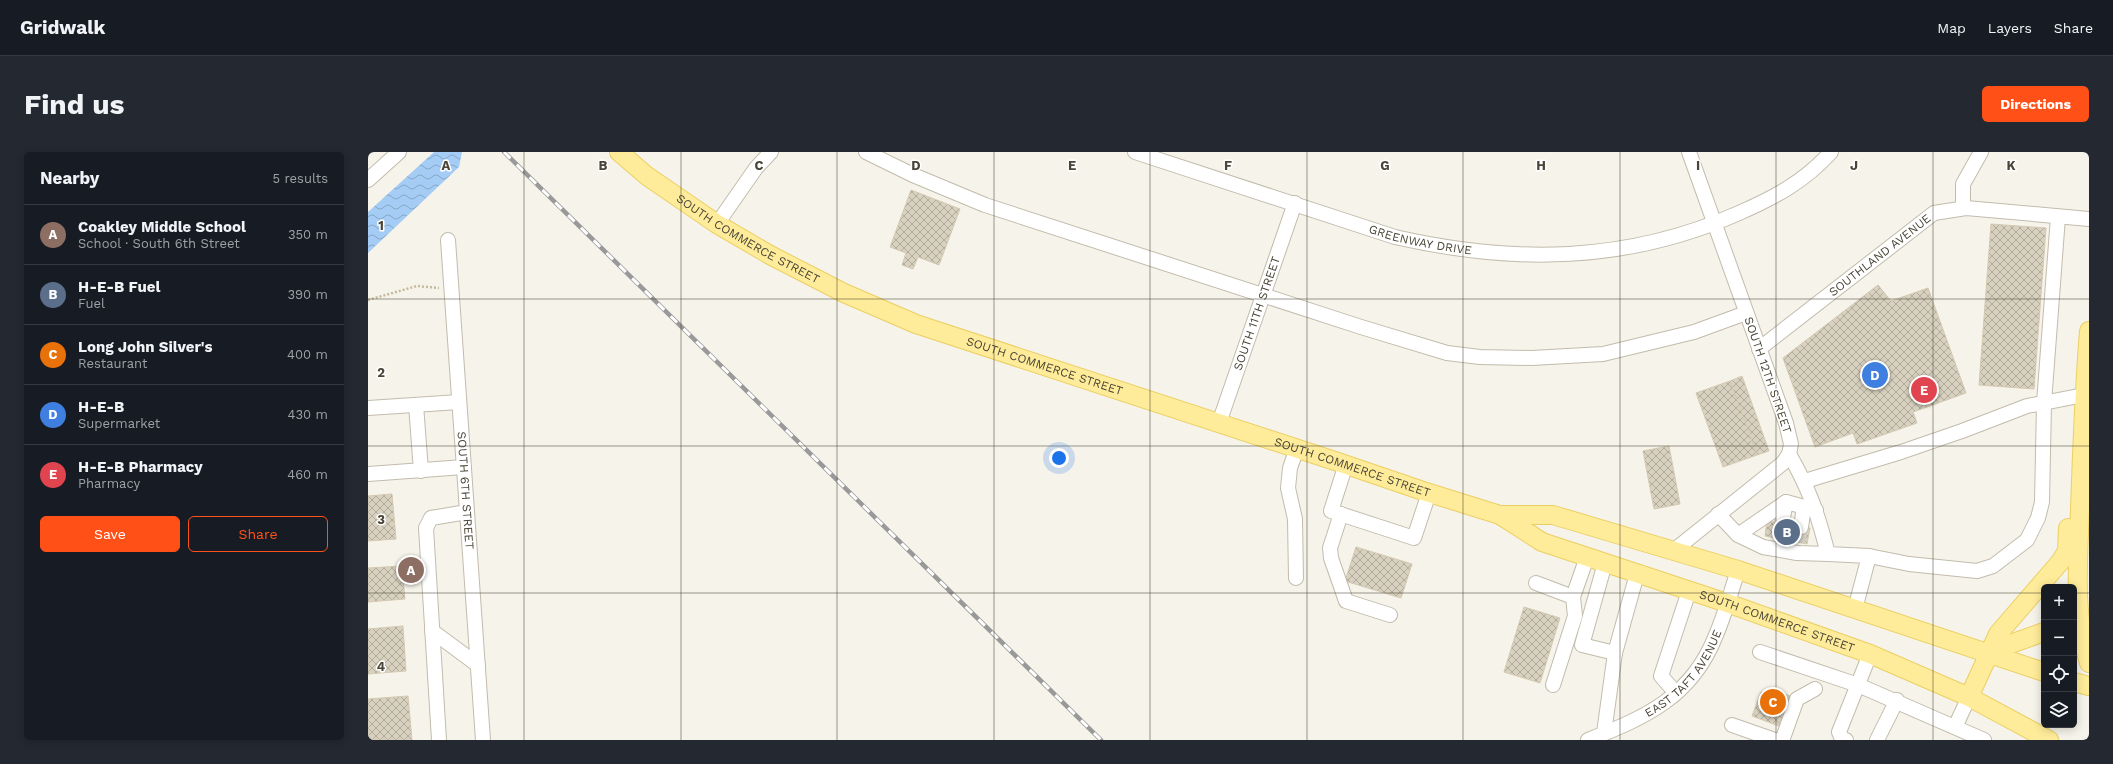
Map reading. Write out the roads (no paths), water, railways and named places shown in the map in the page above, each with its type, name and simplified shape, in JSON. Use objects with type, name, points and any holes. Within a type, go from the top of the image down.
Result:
[{"type":"main road","name":"SOUTH COMMERCE STREET","points":[[619,152],[647,176],[717,224],[770,255],[844,293],[916,324],[1500,515],[1542,542],[1727,603],[1870,654],[1969,697],[2049,740]]},
{"type":"main road","points":[[2089,331],[2083,422],[2078,575],[2081,619],[2089,663]]},
{"type":"main road","points":[[1969,697],[1988,652],[1998,634],[2061,561],[2066,551],[2073,467],[2083,422]]},
{"type":"main road","name":"SOUTH COMMERCE STREET","points":[[1500,515],[1553,516],[1672,552],[1738,570],[1988,652],[2041,671]]},
{"type":"main road","points":[[2078,575],[2089,589]]},
{"type":"main road","points":[[1988,652],[2041,633]]},
{"type":"main road","points":[[2077,683],[2089,686]]},
{"type":"street","points":[[370,173],[399,152]]},
{"type":"street","points":[[717,224],[756,168],[771,152]]},
{"type":"street","points":[[866,152],[913,175],[985,205],[1422,347],[1447,353],[1487,357],[1568,358],[1603,354],[1694,332],[1746,313]]},
{"type":"street","name":"GREENWAY DRIVE","points":[[1135,152],[1395,237],[1479,253],[1523,255],[1595,252],[1663,241],[1714,224],[1779,195],[1817,168],[1831,152]]},
{"type":"street","name":"SOUTH 12TH STREET","points":[[1689,152],[1790,434],[1791,444],[1789,454]]},
{"type":"street","points":[[1963,208],[1964,184],[1981,152]]},
{"type":"street","name":"SOUTH 11TH STREET","points":[[1219,423],[1262,295],[1295,204]]},
{"type":"street","name":"SOUTHLAND AVENUE","points":[[1759,349],[1934,213],[1963,208],[2089,219]]},
{"type":"street","points":[[1718,514],[1738,535],[1763,547],[1777,544],[1828,554],[1869,556],[1909,564],[1977,571],[1993,566],[2027,540],[2038,518],[2042,502],[2044,403],[2058,217]]},
{"type":"street","name":"SOUTH 6TH STREET","points":[[448,240],[483,740]]},
{"type":"street","points":[[1805,481],[1901,452],[2027,406],[2086,394]]},
{"type":"street","points":[[368,408],[459,402]]},
{"type":"street","points":[[416,405],[421,470]]},
{"type":"street","points":[[1296,578],[1295,519],[1288,488],[1290,468],[1297,448]]},
{"type":"street","points":[[1672,552],[1774,471],[1789,454],[1805,481],[1810,508],[1828,554]]},
{"type":"street","points":[[1346,464],[1331,511],[1414,538],[1429,493]]},
{"type":"street","points":[[368,474],[464,467]]},
{"type":"street","points":[[1738,535],[1786,502],[1810,508]]},
{"type":"street","points":[[1782,523],[1786,502]]},
{"type":"street","points":[[1801,527],[1810,508]]},
{"type":"street","points":[[439,740],[426,536],[427,522],[437,516],[467,512]]},
{"type":"street","points":[[1341,514],[1330,548],[1331,558],[1346,601],[1390,615]]},
{"type":"street","points":[[1855,609],[1869,556]]},
{"type":"street","points":[[1553,685],[1575,616],[1573,596],[1587,557]]},
{"type":"street","points":[[1605,563],[1582,645],[1615,653]]},
{"type":"street","name":"EAST TAFT AVENUE","points":[[1588,740],[1655,710],[1676,693],[1691,677],[1706,655],[1716,635],[1738,570]]},
{"type":"street","points":[[1604,733],[1615,653],[1637,574]]},
{"type":"street","points":[[1536,583],[1573,596]]},
{"type":"street","points":[[1676,693],[1661,676],[1689,591]]},
{"type":"street","points":[[432,631],[478,665]]},
{"type":"street","points":[[1760,652],[1858,685],[1897,700],[1984,740]]},
{"type":"street","points":[[1846,740],[1842,739],[1839,732],[1870,654]]},
{"type":"street","points":[[1781,740],[1797,699],[1815,689]]},
{"type":"street","points":[[1955,727],[1969,697]]},
{"type":"street","points":[[1877,740],[1897,700]]},
{"type":"street","points":[[1732,725],[1775,740]]},
{"type":"water","points":[[434,152],[462,152],[459,167],[368,253],[368,212]]},
{"type":"tunnel","points":[[1778,539],[1782,523]]},
{"type":"tunnel","points":[[1798,542],[1801,527]]},
{"type":"railway","points":[[504,152],[1101,740]]},
{"type":"place","name":"H-E-B","points":[[1875,375]]},
{"type":"place","name":"H-E-B Pharmacy","points":[[1924,390]]},
{"type":"place","name":"H-E-B Fuel","points":[[1787,532]]},
{"type":"place","name":"Coakley Middle School","points":[[411,570]]},
{"type":"place","name":"Long John Silver's","points":[[1773,702]]}]
